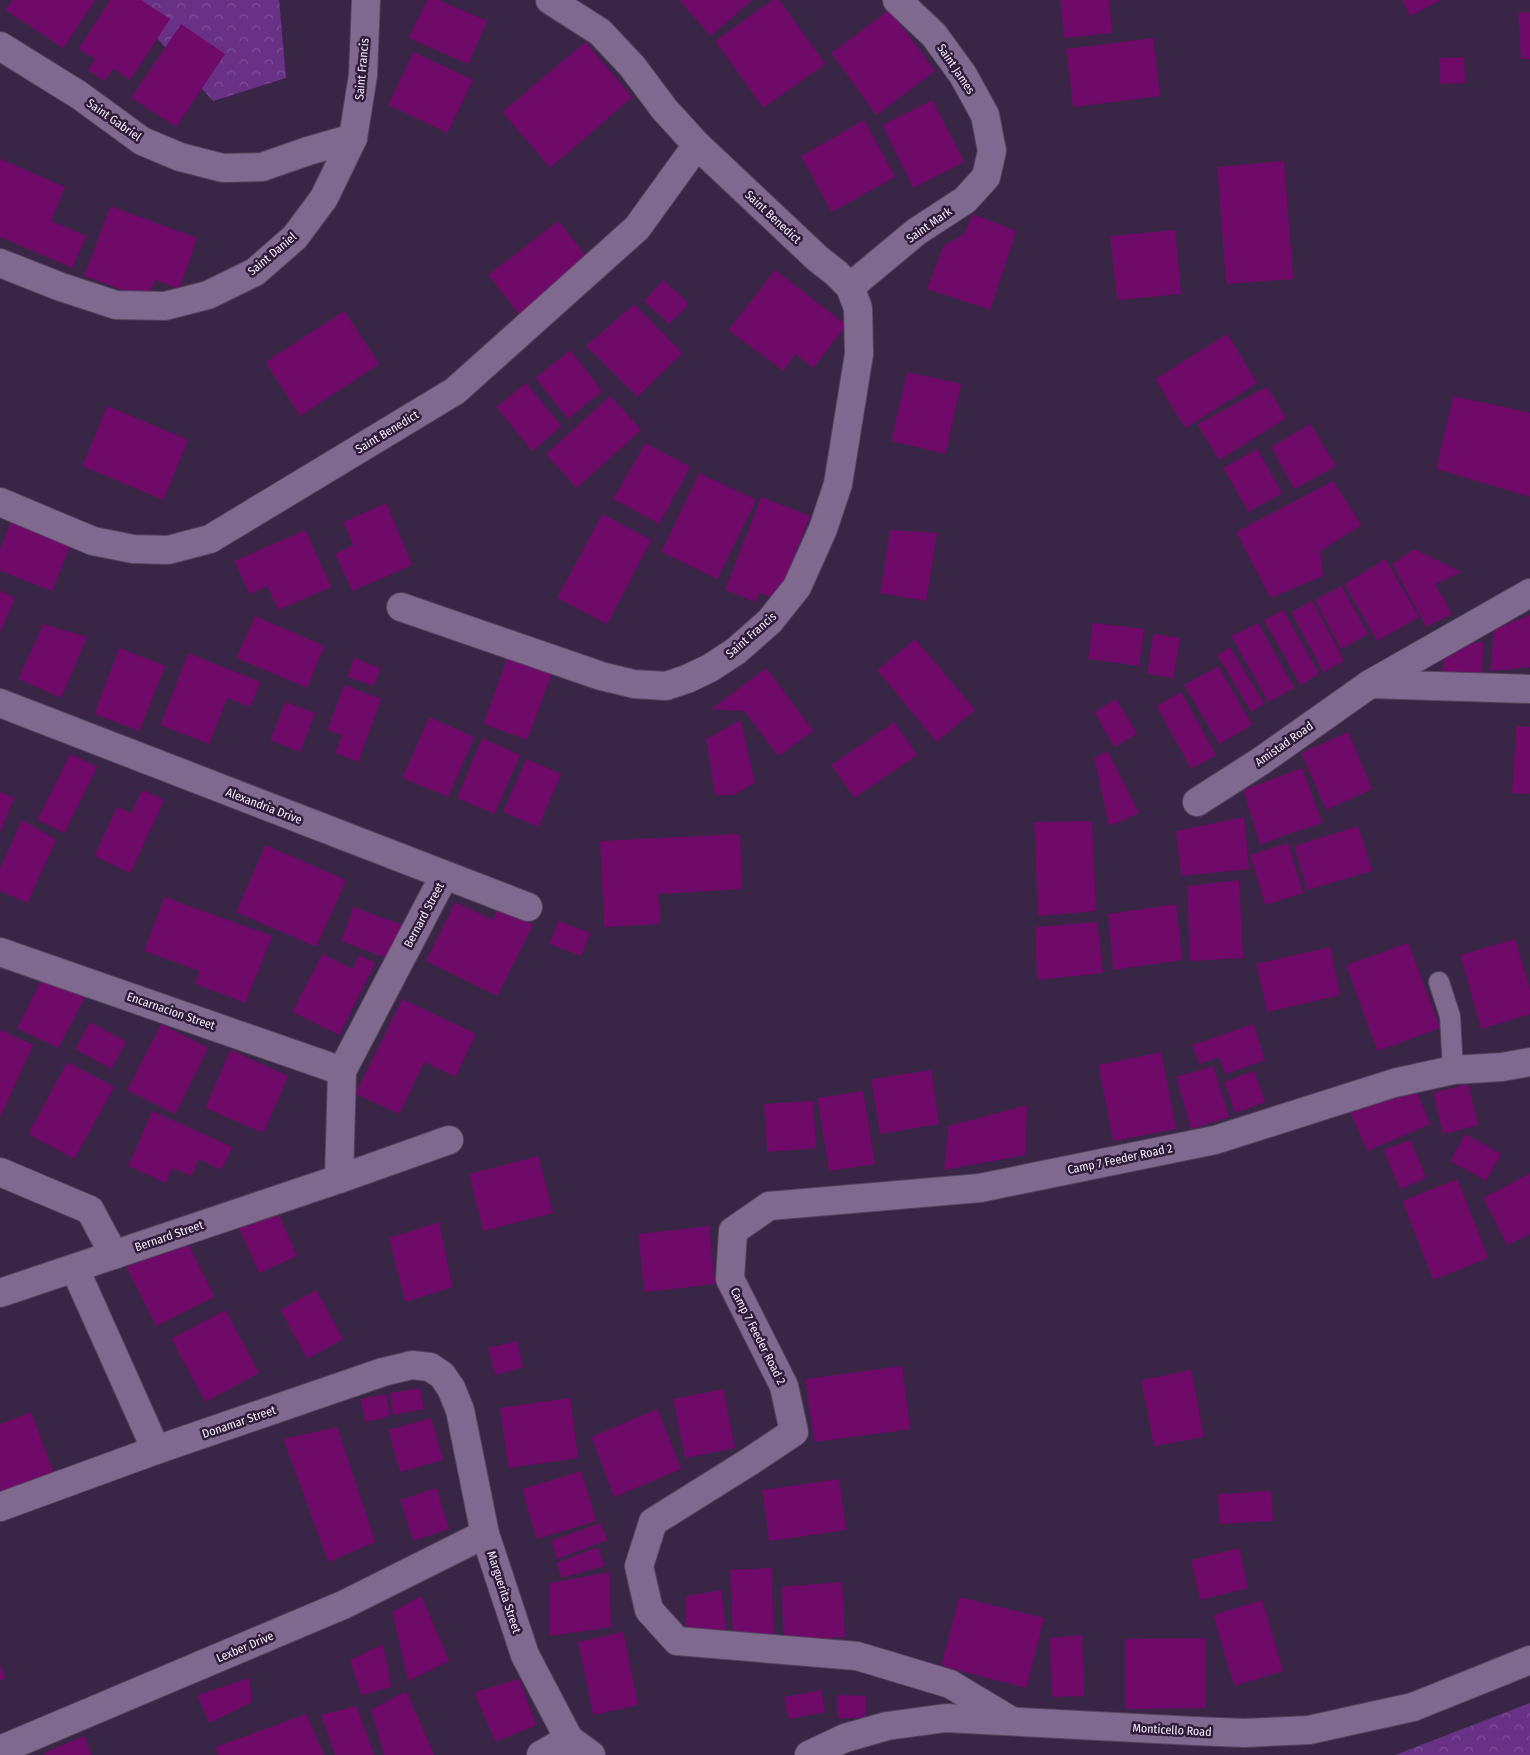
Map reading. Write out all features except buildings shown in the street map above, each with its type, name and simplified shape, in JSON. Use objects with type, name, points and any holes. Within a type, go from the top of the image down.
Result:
[{"type":"street","name":"Saint Francis","points":[[354,138],[363,75],[366,0]]},
{"type":"street","name":"Saint Benedict","points":[[550,0],[600,32],[632,66],[665,110],[697,145],[850,287]]},
{"type":"street","name":"Saint James","points":[[897,0],[934,35],[964,75],[985,115],[992,151]]},
{"type":"street","name":"Saint Gabriel","points":[[0,46],[79,96],[142,141],[180,157],[224,168],[262,167],[354,138]]},
{"type":"street","name":"Saint Daniel","points":[[0,263],[61,287],[116,305],[165,306],[208,295],[255,272],[295,237],[324,198],[354,138]]},
{"type":"street","name":"Saint Benedict","points":[[0,502],[93,541],[133,549],[168,550],[210,539],[455,391],[637,228],[697,145]]},
{"type":"street","name":"Saint Mark","points":[[850,287],[916,232],[965,200],[986,177],[992,151]]},
{"type":"street","name":"Saint Francis","points":[[401,607],[562,664],[634,684],[666,686],[710,668],[736,651],[770,621],[797,587],[823,529],[838,484],[859,354],[858,308],[850,287]]},
{"type":"street","name":"Amistad Road","points":[[1197,802],[1260,761],[1370,684],[1530,592]]},
{"type":"street","points":[[1370,684],[1530,689]]},
{"type":"street","name":"Alexandria Drive","points":[[0,703],[528,907]]},
{"type":"street","name":"Bernard Street","points":[[338,1179],[342,1071],[444,876]]},
{"type":"street","name":"Encarnacion Street","points":[[0,952],[342,1071]]},
{"type":"street","name":"Camp 7 Feeder Road 2","points":[[1010,1720],[950,1684],[857,1656],[677,1641],[649,1610],[639,1566],[653,1522],[794,1432],[784,1386],[730,1279],[733,1231],[769,1206],[980,1188],[1215,1140],[1394,1083],[1453,1070],[1530,1062]]},
{"type":"street","name":"Bernard Street","points":[[0,1293],[449,1140]]},
{"type":"street","points":[[0,1172],[90,1210],[114,1255]]},
{"type":"street","points":[[75,1269],[156,1450]]},
{"type":"street","name":"Donamar Street","points":[[0,1508],[156,1450],[382,1372],[412,1365],[430,1367],[442,1375],[451,1388],[460,1410]]},
{"type":"street","name":"Marguerita Street","points":[[460,1410],[485,1534],[525,1655],[568,1739],[591,1755]]},
{"type":"street","name":"Lexber Drive","points":[[0,1750],[343,1605],[485,1534]]},
{"type":"street","name":"Monticello Road","points":[[809,1755],[845,1738],[887,1726],[946,1718],[1194,1731],[1309,1730],[1413,1707],[1530,1660]]},
{"type":"street","points":[[541,1755],[568,1739]]},
{"type":"lane","points":[[1438,982],[1450,1016],[1453,1070]]},
{"type":"green space","points":[[123,0],[279,0],[286,78],[213,101]]},
{"type":"green space","points":[[1530,1703],[1530,1755],[1395,1755]]}]
